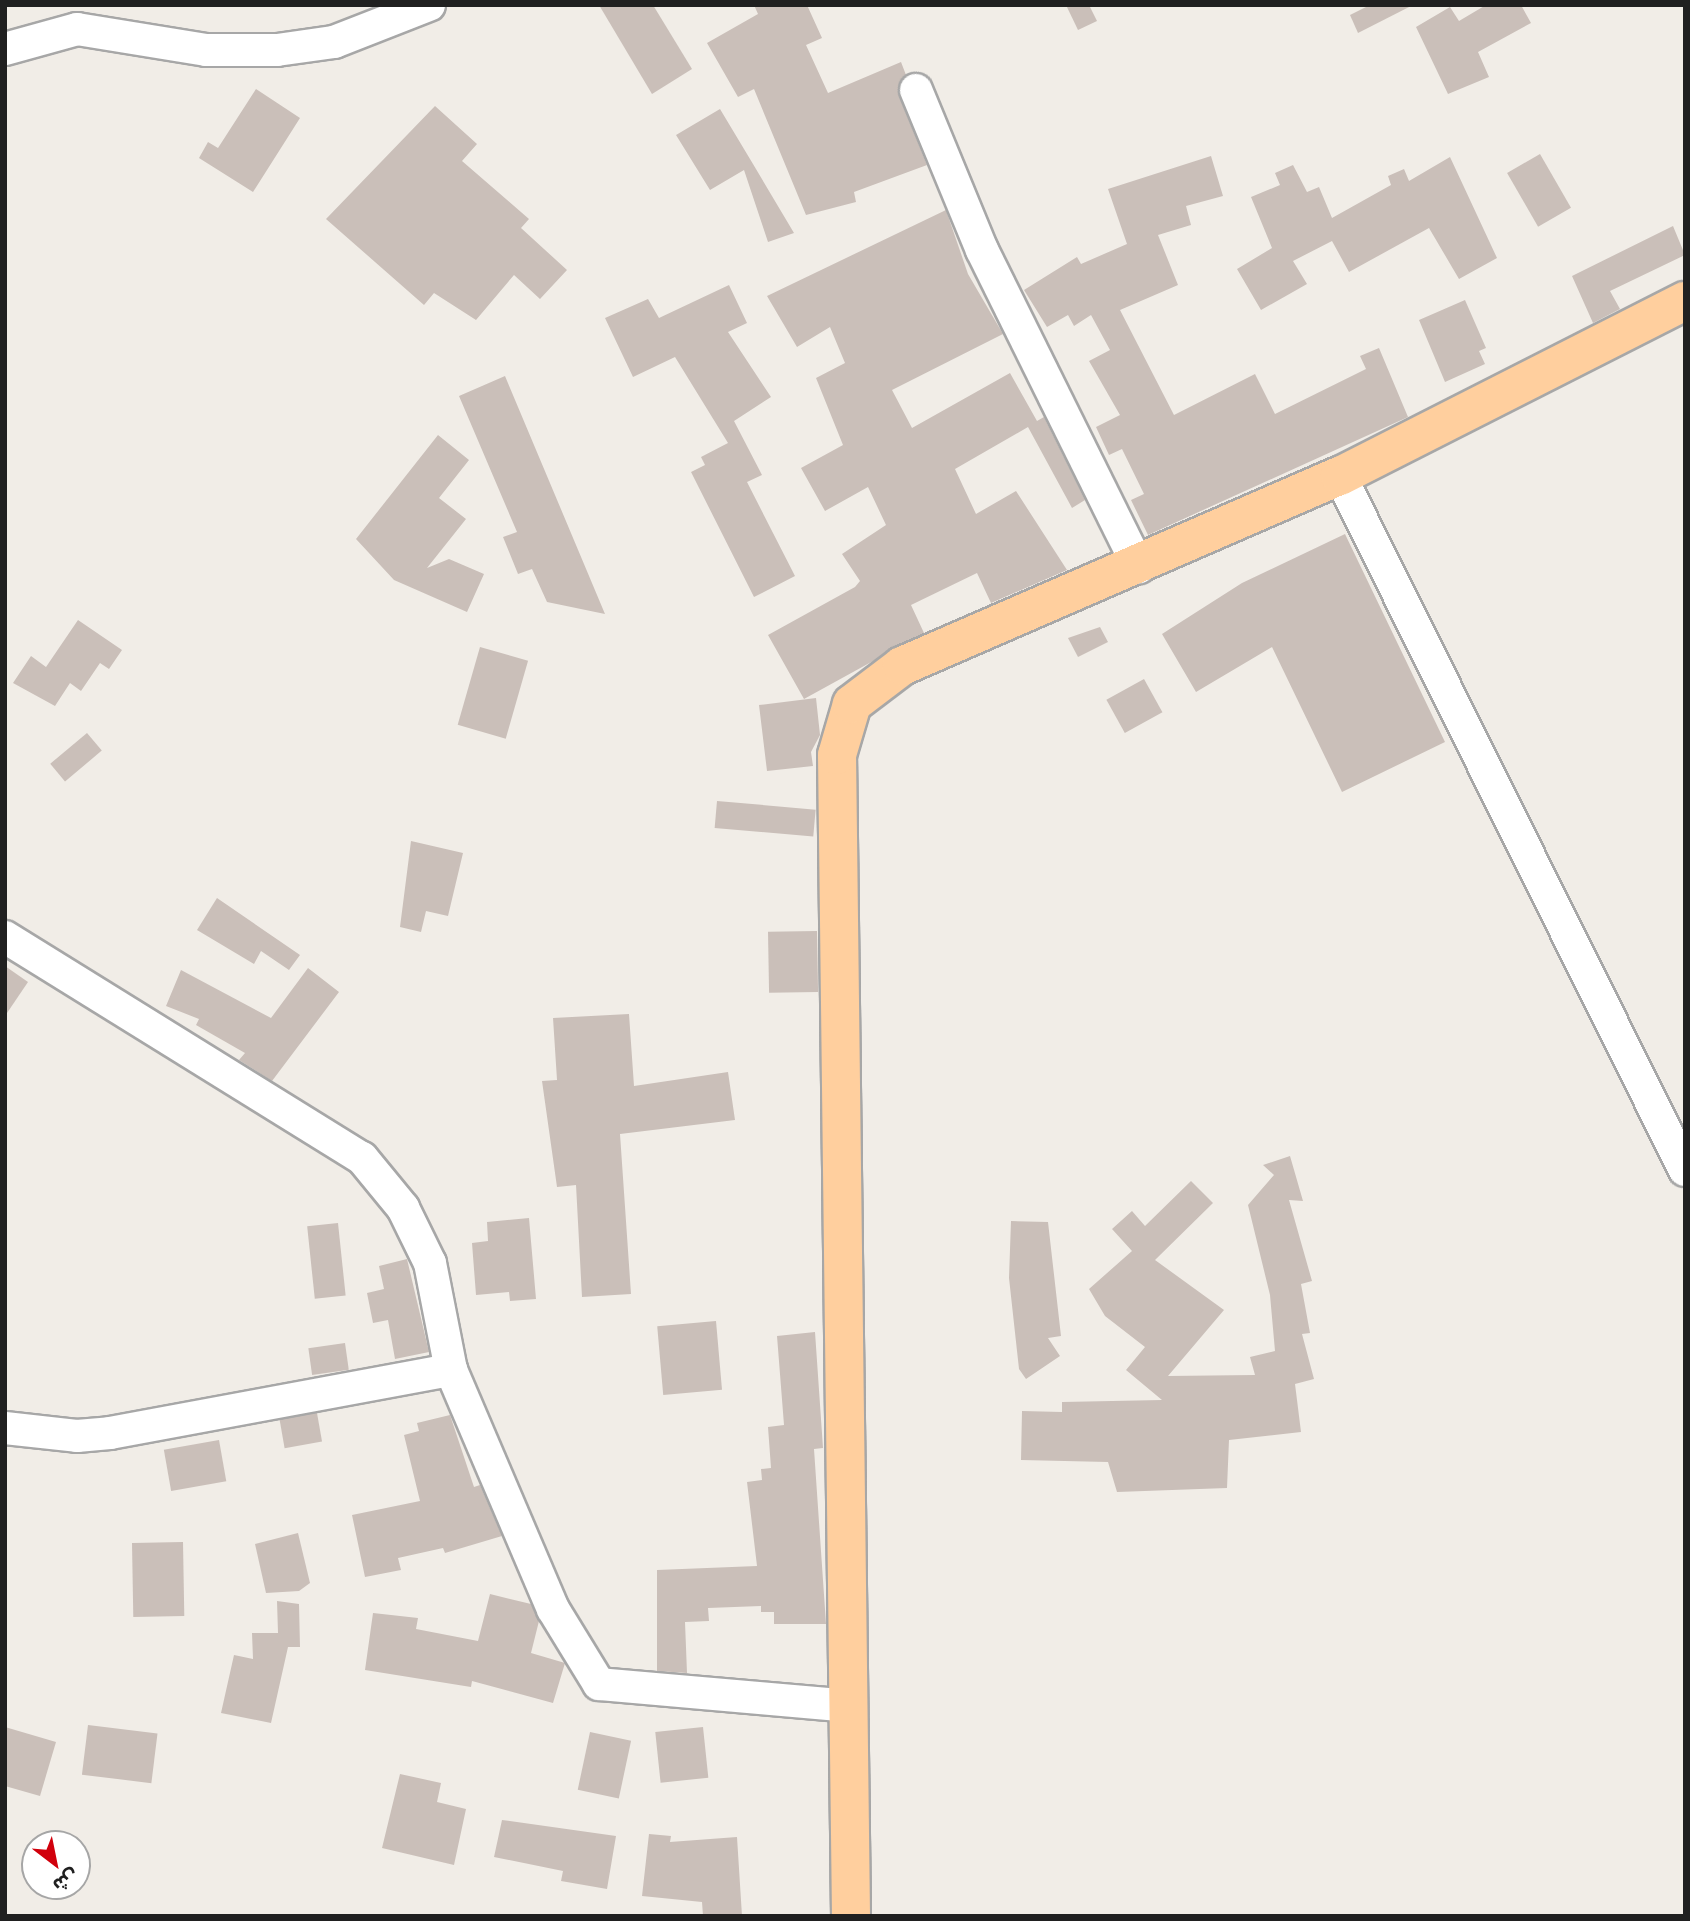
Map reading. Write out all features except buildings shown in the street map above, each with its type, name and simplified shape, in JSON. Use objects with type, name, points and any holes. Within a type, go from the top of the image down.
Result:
[{"type":"main road","points":[[851,1916],[837,755],[852,704],[902,666],[1139,567],[1340,475],[1685,301]]},
{"type":"street","points":[[54,5],[77,29]]},
{"type":"street","points":[[5,49],[77,29],[206,50],[277,50],[348,38],[429,5]]},
{"type":"street","points":[[916,90],[982,250],[1139,567]]},
{"type":"street","points":[[1340,475],[1685,1170]]},
{"type":"street","points":[[5,937],[362,1158],[403,1208],[430,1263],[451,1370],[552,1609],[599,1684],[849,1706]]},
{"type":"street","points":[[5,1428],[77,1436],[110,1433],[451,1370]]}]
